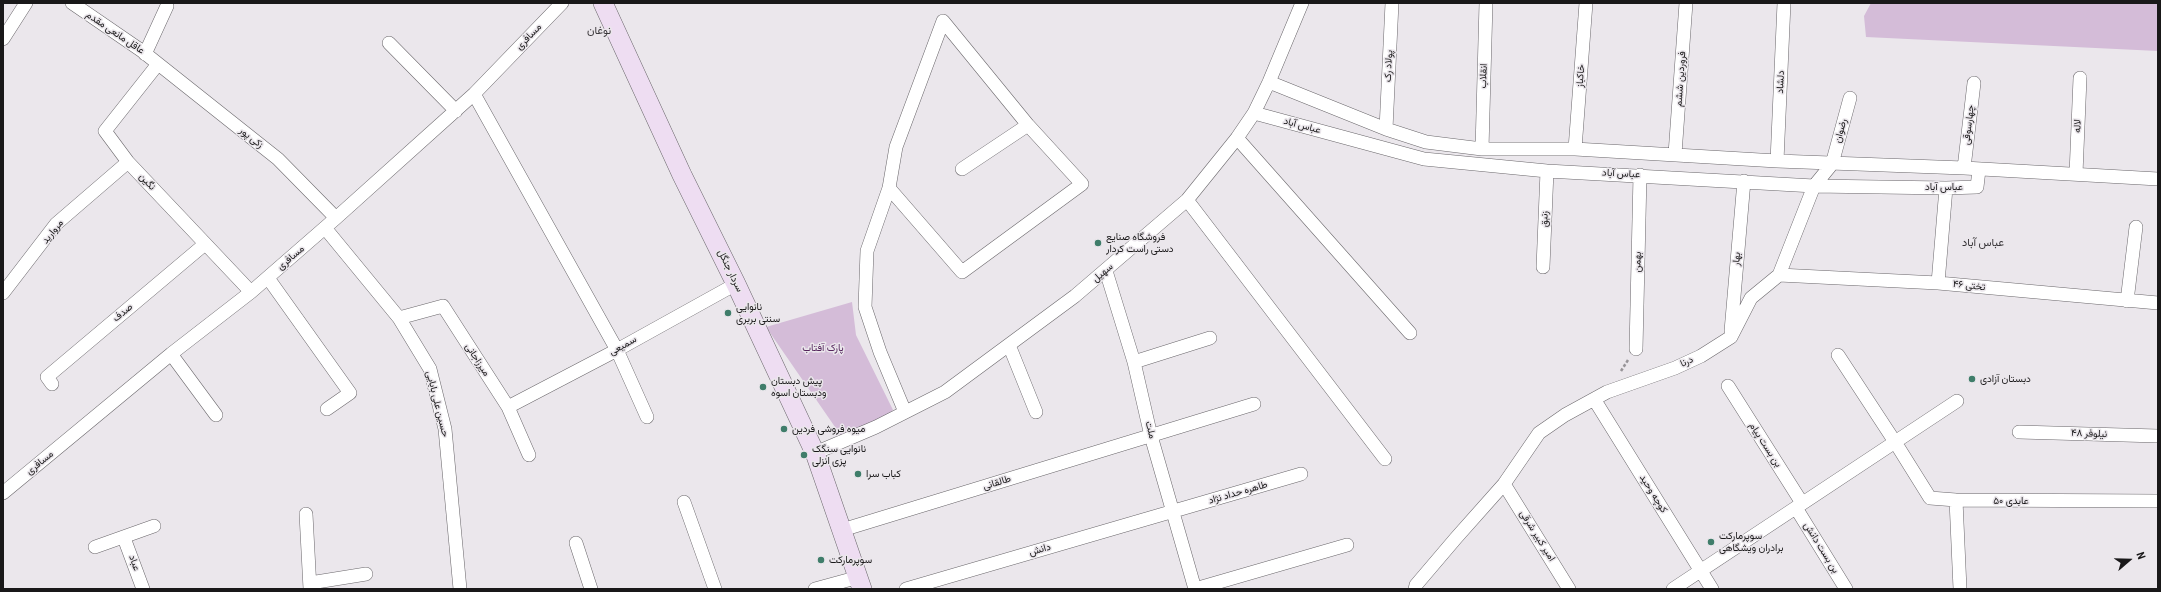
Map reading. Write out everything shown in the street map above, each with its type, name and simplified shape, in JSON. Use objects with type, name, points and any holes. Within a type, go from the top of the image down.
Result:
[{"type":"main road","name":"سردار جنگل","points":[[603,3],[682,175],[736,284],[815,453],[860,583]]},
{"type":"street","points":[[3,39],[26,3]]},
{"type":"street","name":"عاقل مانعی مقدم","points":[[72,3],[146,54],[158,64]]},
{"type":"street","name":"مسافری","points":[[3,493],[171,354],[268,278],[456,111],[562,3]]},
{"type":"street","name":"سهیل","points":[[815,453],[945,392],[1106,271],[1187,200],[1237,138],[1254,113],[1269,82],[1302,3]]},
{"type":"street","name":"پولاد رک","points":[[1386,129],[1392,3]]},
{"type":"street","name":"انقلاب","points":[[1482,149],[1486,3]]},
{"type":"street","name":"خاکباز","points":[[1575,149],[1586,3]]},
{"type":"street","name":"فروردین ششم","points":[[1675,154],[1686,3]]},
{"type":"street","name":"دلشاد","points":[[1777,161],[1784,3]]},
{"type":"street","points":[[146,54],[167,6]]},
{"type":"street","points":[[889,188],[962,272],[1082,184],[1028,125],[943,21],[896,147],[889,188],[867,251],[865,307],[880,352],[905,412]]},
{"type":"street","points":[[388,43],[456,111]]},
{"type":"street","name":"نگین","points":[[158,64],[105,131],[128,162],[251,292]]},
{"type":"street","name":"زکی پور","points":[[158,64],[278,159],[336,218]]},
{"type":"street","name":"لاله","points":[[2076,174],[2080,78]]},
{"type":"street","name":"عباس آباد","points":[[1269,82],[1386,129],[1426,142],[1482,149],[1575,149],[1832,164],[1964,168],[1978,170],[2158,179]]},
{"type":"street","name":"چهارسوقی","points":[[1964,168],[1974,82]]},
{"type":"street","points":[[474,94],[617,350],[647,417]]},
{"type":"street","name":"رضوان","points":[[1832,164],[1850,98]]},
{"type":"street","name":"عباس آباد","points":[[1254,113],[1424,159],[1547,171],[1640,175],[1814,186],[1946,188],[1977,187],[1978,170]]},
{"type":"street","points":[[962,169],[1028,125]]},
{"type":"street","points":[[1237,138],[1410,333]]},
{"type":"street","name":"مروارید","points":[[3,293],[56,224],[128,162]]},
{"type":"street","points":[[1731,337],[1751,298],[1779,275],[1814,186],[1832,164]]},
{"type":"street","name":"زنبق","points":[[1543,267],[1547,171]]},
{"type":"street","name":"بهمن","points":[[1636,349],[1640,175]]},
{"type":"street","name":"بهار","points":[[1731,337],[1744,181]]},
{"type":"street","points":[[1938,283],[1946,188]]},
{"type":"street","points":[[1187,200],[1385,459]]},
{"type":"street","points":[[2127,301],[2136,227]]},
{"type":"street","name":"حسین علی بابایی","points":[[325,228],[398,318],[430,369],[445,429],[460,589]]},
{"type":"street","name":"صدف","points":[[52,384],[47,377],[205,244]]},
{"type":"street","name":"ملت","points":[[1106,271],[1134,362],[1152,436],[1195,589]]},
{"type":"street","name":"تختی ۴۶","points":[[1779,275],[1938,283],[2158,303]]},
{"type":"street","points":[[268,278],[350,393],[327,409]]},
{"type":"street","name":"سمیعی","points":[[508,406],[617,350],[736,284]]},
{"type":"street","name":"میرزاجانی","points":[[398,318],[443,306],[508,406],[529,456]]},
{"type":"street","name":"درنا","points":[[1416,588],[1504,484],[1539,433],[1565,415],[1607,392],[1675,368],[1701,356],[1731,337]]},
{"type":"street","points":[[1134,362],[1210,338]]},
{"type":"street","points":[[1009,345],[1036,412]]},
{"type":"street","points":[[171,354],[216,415]]},
{"type":"street","points":[[1838,355],[1895,442]]},
{"type":"street","name":"بن بست پیام","points":[[1728,386],[1799,506]]},
{"type":"street","name":"کوچه وحید","points":[[1594,399],[1712,589]]},
{"type":"street","points":[[1673,589],[1957,401]]},
{"type":"street","name":"طالقانی","points":[[842,530],[1254,404]]},
{"type":"street","name":"نیلوفر ۴۸","points":[[2019,432],[2158,436]]},
{"type":"street","name":"عابدی ۵۰","points":[[1895,442],[1930,498],[1956,500],[2158,501]]},
{"type":"street","name":"طاهره حداد نژاد","points":[[1174,512],[1301,474]]},
{"type":"street","name":"امیر کبیر شرقی","points":[[1504,484],[1569,589]]},
{"type":"street","points":[[1956,500],[1960,589]]},
{"type":"street","points":[[684,502],[715,589]]},
{"type":"street","name":"بن بست دانش","points":[[1799,506],[1846,589]]},
{"type":"street","name":"دانش","points":[[906,589],[1174,512]]},
{"type":"street","points":[[306,514],[310,586],[366,574]]},
{"type":"street","points":[[95,547],[124,538],[154,526]]},
{"type":"street","name":"عباد","points":[[124,538],[143,589]]},
{"type":"street","points":[[576,543],[591,589]]},
{"type":"street","points":[[1195,589],[1347,545]]},
{"type":"street","points":[[815,589],[860,583]]},
{"type":"green space","points":[[1871,3],[2158,3],[2158,51],[1866,37],[1864,16]]},
{"type":"green space","name":"پارک آفتاب","points":[[852,302],[856,335],[893,410],[876,427],[844,440],[766,327]]},
{"type":"place","name":"فروشگاه صنایع دستی راست کردار","points":[[1098,243]]},
{"type":"place","name":"نانوایی سنتی بربری","points":[[728,313]]},
{"type":"place","name":"دبستان آزادی","points":[[1972,379]]},
{"type":"place","name":"پیش دبستان ودبستان اسوه","points":[[763,387]]},
{"type":"place","name":"میوه فروشی فردین","points":[[784,429]]},
{"type":"place","name":"نانوایی سنگک پزی انزلی","points":[[804,455]]},
{"type":"place","name":"کباب سرا","points":[[858,474]]},
{"type":"place","name":"سوپرمارکت برادران ویشگاهی","points":[[1711,542]]},
{"type":"place","name":"سوپرمارکت","points":[[821,560]]},
{"type":"district","name":"نوغان","points":[[599,31]]},
{"type":"district","name":"عباس آباد","points":[[1983,243]]}]
